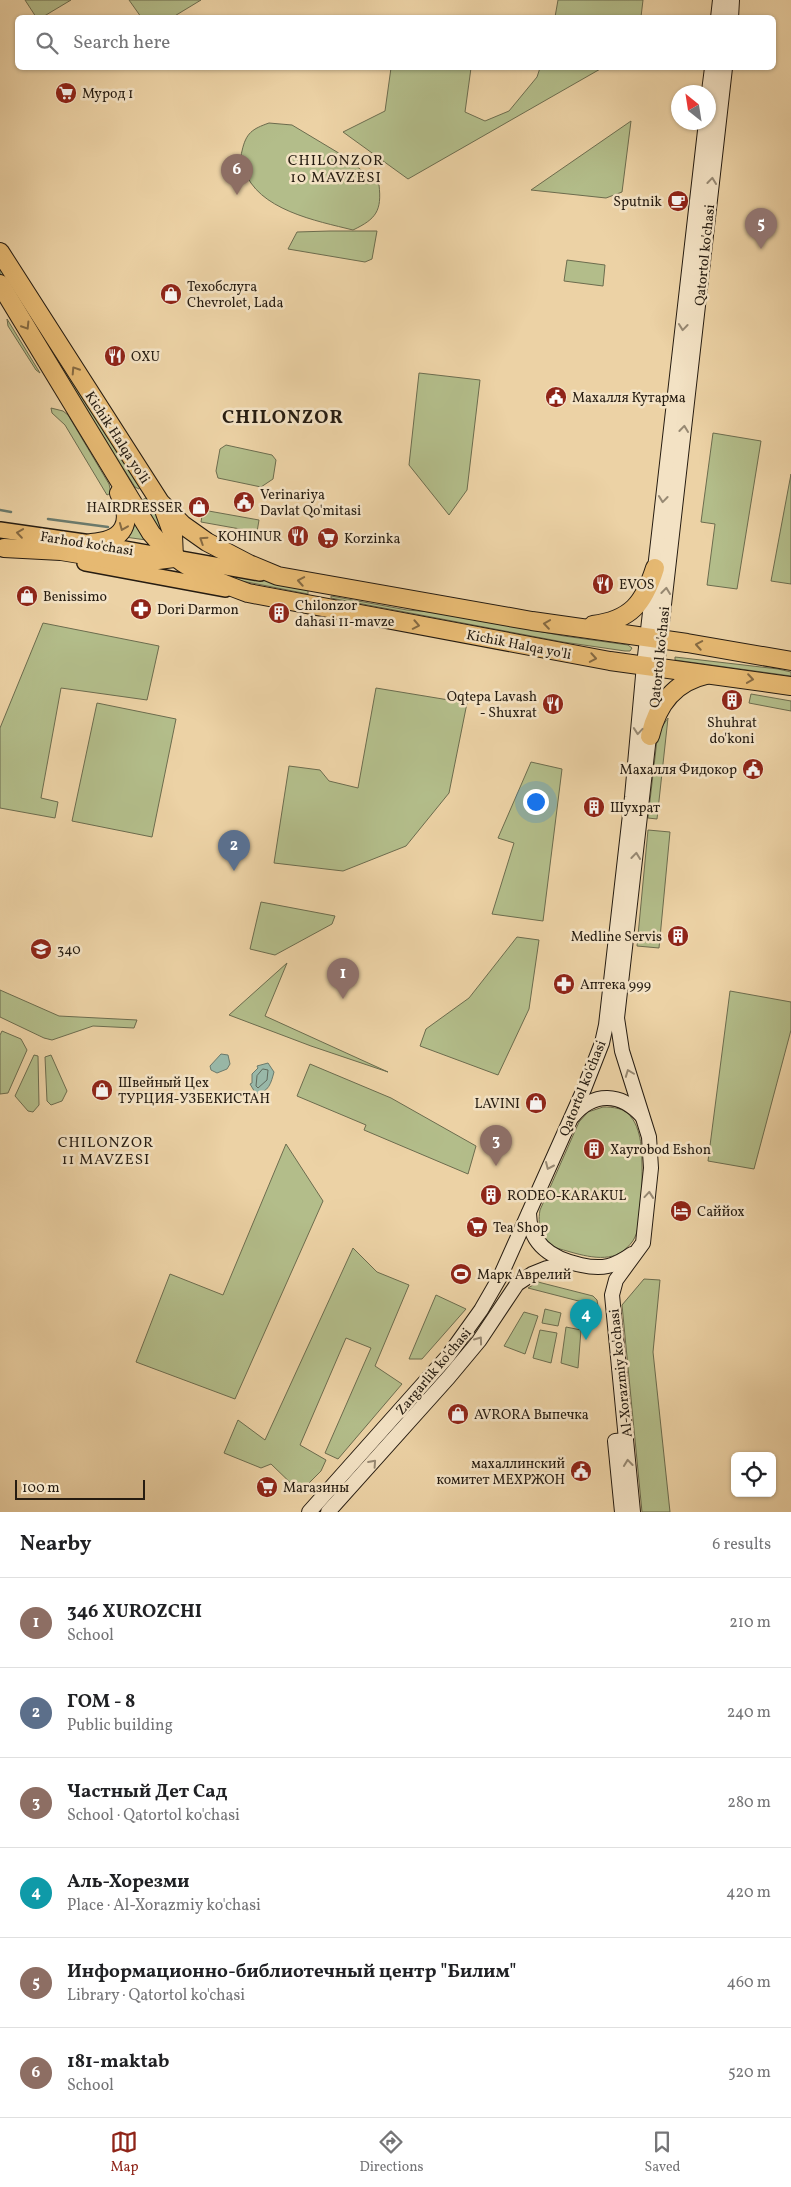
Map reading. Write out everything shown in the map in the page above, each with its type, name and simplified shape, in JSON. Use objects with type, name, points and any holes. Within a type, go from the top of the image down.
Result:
[{"type":"highway","name":"Kichik Halqa yo'li","points":[[0,252],[160,502],[182,525],[200,538],[235,557],[278,576],[577,628],[654,638],[791,661]]},
{"type":"highway","name":"Kichik Halqa yo'li","points":[[0,284],[146,526],[174,558],[200,574],[248,594],[548,650],[791,686]]},
{"type":"highway","points":[[82,419],[112,458],[132,491],[136,494],[142,493],[145,489],[146,481]]},
{"type":"highway","points":[[82,419],[122,500],[126,514],[125,525],[118,536],[106,542],[91,543]]},
{"type":"highway","points":[[2,548],[61,551],[134,563],[174,558],[171,528],[160,502]]},
{"type":"highway","points":[[577,628],[615,621],[630,613],[643,597],[656,568]]},
{"type":"highway","points":[[330,609],[325,604],[324,598],[333,591],[398,603],[441,605]]},
{"type":"highway","points":[[650,736],[658,710],[671,693],[685,682],[708,674]]},
{"type":"main road","points":[[710,85],[712,70]]},
{"type":"main road","name":"Qatortol ko'chasi","points":[[642,1244],[651,1168],[649,1137],[622,1051],[617,1026],[620,952],[654,638],[725,70]]},
{"type":"main road","name":"Qatortol ko'chasi","points":[[654,638],[656,568],[705,130]]},
{"type":"main road","name":"Farhod ko'chasi","points":[[0,530],[91,543],[174,558]]},
{"type":"main road","name":"Farhod ko'chasi","points":[[2,548],[169,579]]},
{"type":"main road","name":"Kichik Halqa yo'li","points":[[174,558],[278,576]]},
{"type":"main road","name":"Kichik Halqa yo'li","points":[[169,579],[248,594]]},
{"type":"main road","name":"Qatortol ko'chasi","points":[[529,1212],[602,1043],[620,952],[650,736],[651,666]]},
{"type":"main road","points":[[569,1122],[587,1104],[600,1099],[610,1098],[626,1101],[644,1118]]},
{"type":"main road","points":[[529,1212],[531,1227],[541,1247],[555,1257],[571,1263],[595,1267],[609,1266],[628,1257],[642,1244]]},
{"type":"main road","name":"Zargarlik ko'chasi","points":[[309,1512],[420,1389],[465,1334],[500,1277],[529,1212]]},
{"type":"main road","name":"Al-Xorazmiy ko'chasi","points":[[622,1512],[621,1440],[612,1294],[616,1280],[642,1244]]},
{"type":"main road","name":"Zargarlik ko'chasi","points":[[328,1512],[449,1378],[479,1341],[517,1284],[532,1274],[547,1268],[571,1263]]},
{"type":"main road","name":"Al-Xorazmiy ko'chasi","points":[[621,1440],[633,1512]]},
{"type":"green space","points":[[25,0],[71,0],[46,15],[35,15]]},
{"type":"green space","points":[[129,0],[201,0],[176,15],[140,15]]},
{"type":"green space","points":[[558,0],[643,0],[641,15],[555,15]]},
{"type":"green space","points":[[391,70],[471,70],[465,112],[485,121],[509,111],[537,77],[539,70],[599,70],[408,179],[343,132],[385,111]]},
{"type":"green space","points":[[631,121],[622,192],[606,198],[531,190]]},
{"type":"green space","points":[[269,123],[292,125],[347,158],[379,185],[378,208],[372,218],[353,230],[290,212],[261,195],[251,183],[244,169],[241,156],[248,136],[258,127]]},
{"type":"green space","points":[[377,231],[372,259],[365,262],[288,249],[297,232]]},
{"type":"green space","points":[[567,260],[605,265],[603,286],[564,281]]},
{"type":"green space","points":[[0,265],[140,487],[139,489],[135,487],[0,273]]},
{"type":"green space","points":[[7,319],[40,373],[36,370],[8,326]]},
{"type":"green space","points":[[419,373],[480,380],[467,490],[449,515],[409,465]]},
{"type":"green space","points":[[51,408],[63,411],[68,415],[109,484],[111,493],[107,495],[65,425],[52,413]]},
{"type":"green space","points":[[713,433],[761,441],[737,589],[707,585],[715,524],[701,522]]},
{"type":"green space","points":[[226,445],[272,455],[276,460],[273,479],[261,487],[218,478],[216,471],[220,449]]},
{"type":"green space","points":[[791,474],[791,584],[771,581]]},
{"type":"green space","points":[[148,497],[163,518],[165,528],[158,530],[140,501]]},
{"type":"green space","points":[[203,510],[259,520],[257,532],[201,522]]},
{"type":"green space","points":[[133,521],[146,540],[125,537]]},
{"type":"green space","points":[[208,569],[308,588],[308,594],[237,580]]},
{"type":"green space","points":[[331,596],[407,610],[442,613],[564,636],[628,645],[632,648],[630,651],[625,651],[563,642],[331,598]]},
{"type":"green space","points":[[43,623],[159,646],[147,700],[61,688],[41,798],[58,802],[55,818],[0,808],[0,728]]},
{"type":"green space","points":[[675,657],[778,669],[791,672],[791,676],[675,660]]},
{"type":"green space","points":[[376,688],[467,703],[449,793],[406,846],[343,871],[274,863],[289,766],[320,770],[329,781],[358,788]]},
{"type":"green space","points":[[751,694],[791,701],[791,711],[749,703]]},
{"type":"green space","points":[[97,703],[176,719],[152,837],[72,821]]},
{"type":"green space","points":[[668,718],[657,819],[648,818],[657,740],[661,728]]},
{"type":"green space","points":[[531,762],[562,769],[543,921],[492,914],[514,843],[498,838]]},
{"type":"green space","points":[[648,830],[670,832],[659,948],[637,946]]},
{"type":"green space","points":[[261,902],[335,916],[332,924],[275,955],[250,949]]},
{"type":"green space","points":[[517,937],[539,940],[529,1009],[498,1075],[420,1046],[426,1029],[469,998]]},
{"type":"green space","points":[[287,963],[265,1016],[388,1072],[311,1046],[229,1015]]},
{"type":"green space","points":[[0,990],[59,1016],[137,1020],[134,1028],[93,1026],[52,1040],[0,1017]]},
{"type":"green space","points":[[730,991],[791,1002],[791,1030],[754,1169],[708,1161]]},
{"type":"green space","points":[[2,1031],[21,1039],[27,1050],[8,1093],[0,1094],[0,1035]]},
{"type":"green space","points":[[34,1055],[38,1056],[39,1105],[33,1112],[28,1111],[15,1096]]},
{"type":"green space","points":[[51,1055],[67,1091],[62,1101],[51,1105],[47,1101],[45,1057]]},
{"type":"green space","points":[[310,1064],[391,1098],[476,1146],[468,1174],[364,1130],[366,1125],[297,1096]]},
{"type":"green space","points":[[603,1107],[622,1110],[635,1123],[641,1145],[641,1205],[638,1229],[631,1243],[616,1255],[592,1257],[548,1244],[540,1229],[539,1216],[579,1122],[588,1112]]},
{"type":"green space","points":[[286,1144],[323,1201],[235,1399],[136,1362],[170,1274],[223,1295]]},
{"type":"green space","points":[[353,1248],[377,1272],[409,1285],[375,1366],[402,1384],[338,1459],[325,1453],[371,1348],[346,1338],[300,1445],[326,1460],[321,1471],[300,1492],[271,1464],[261,1468],[224,1453],[238,1420],[265,1440]]},
{"type":"green space","points":[[644,1279],[660,1280],[653,1352],[670,1512],[642,1512],[622,1305]]},
{"type":"green space","points":[[538,1282],[593,1296],[597,1300],[598,1306],[528,1288]]},
{"type":"green space","points":[[436,1295],[466,1309],[422,1359],[409,1359]]},
{"type":"green space","points":[[545,1309],[561,1313],[558,1326],[542,1323]]},
{"type":"green space","points":[[524,1312],[538,1316],[525,1354],[504,1346]]},
{"type":"green space","points":[[566,1327],[581,1330],[578,1368],[561,1363]]},
{"type":"green space","points":[[540,1330],[557,1333],[551,1363],[533,1358]]},
{"type":"water","points":[[221,1054],[228,1055],[230,1064],[227,1069],[217,1073],[211,1070],[210,1066]]},
{"type":"water","points":[[268,1063],[274,1072],[270,1083],[267,1089],[256,1094],[250,1084],[252,1083],[252,1074],[258,1068],[257,1066]]},
{"type":"waterway","points":[[0,510],[11,512]]},
{"type":"waterway","points":[[48,519],[108,527]]},
{"type":"place","name":"Мурод 1","points":[[66,93]]},
{"type":"place","name":"181-maktab","points":[[237,195]]},
{"type":"place","name":"Sputnik","points":[[678,201]]},
{"type":"place","name":"Информационно-библиотечный центр \"Билим\"","points":[[761,249]]},
{"type":"place","name":"Техобслуга Chevrolet, Lada","points":[[171,294]]},
{"type":"place","name":"ОХU","points":[[115,356]]},
{"type":"place","name":"Махалля Кутарма","points":[[556,397]]},
{"type":"place","name":"Verinariya Davlat Qo'mitasi","points":[[244,502]]},
{"type":"place","name":"HAIRDRESSER","points":[[199,507]]},
{"type":"place","name":"KOHINUR","points":[[298,536]]},
{"type":"place","name":"Korzinka","points":[[328,538]]},
{"type":"place","name":"EVOS","points":[[603,584]]},
{"type":"place","name":"Benissimo","points":[[27,596]]},
{"type":"place","name":"Dori Darmon","points":[[141,609]]},
{"type":"place","name":"Chilonzor dahasi 11-mavze","points":[[279,613]]},
{"type":"place","name":"Shuhrat do'koni","points":[[732,700]]},
{"type":"place","name":"Oqtepa Lavash - Shuxrat","points":[[553,704]]},
{"type":"place","name":"Махалля Фидокор","points":[[753,769]]},
{"type":"place","name":"Шухрат","points":[[594,807]]},
{"type":"place","name":"ГОМ - 8","points":[[234,871]]},
{"type":"place","name":"Medline Servis","points":[[678,936]]},
{"type":"place","name":"340","points":[[41,949]]},
{"type":"place","name":"Аптека 999","points":[[564,984]]},
{"type":"place","name":"346 XUROZCHI","points":[[343,999]]},
{"type":"place","name":"Швейный Цех ТУРЦИЯ-УЗБЕКИСТАН","points":[[102,1090]]},
{"type":"place","name":"LAVINI","points":[[536,1103]]},
{"type":"place","name":"Xayrobod Eshon","points":[[594,1149]]},
{"type":"place","name":"Частный Дет Сад","points":[[496,1166]]},
{"type":"place","name":"RODEO-KARAKUL","points":[[491,1195]]},
{"type":"place","name":"Саййох","points":[[681,1211]]},
{"type":"place","name":"Tea Shop","points":[[477,1227]]},
{"type":"place","name":"Марк Аврелий","points":[[461,1274]]},
{"type":"place","name":"Аль-Хорезми","points":[[586,1340]]},
{"type":"place","name":"AVRORA Выпечка","points":[[458,1414]]},
{"type":"place","name":"махаллинский комитет МЕХРЖОН","points":[[581,1471]]},
{"type":"place","name":"Магазины","points":[[267,1487]]},
{"type":"district","name":"CHILONZOR 10 MAVZESI","points":[[336,168]]},
{"type":"district","name":"CHILONZOR","points":[[283,416]]},
{"type":"district","name":"CHILONZOR 11 MAVZESI","points":[[106,1150]]}]
